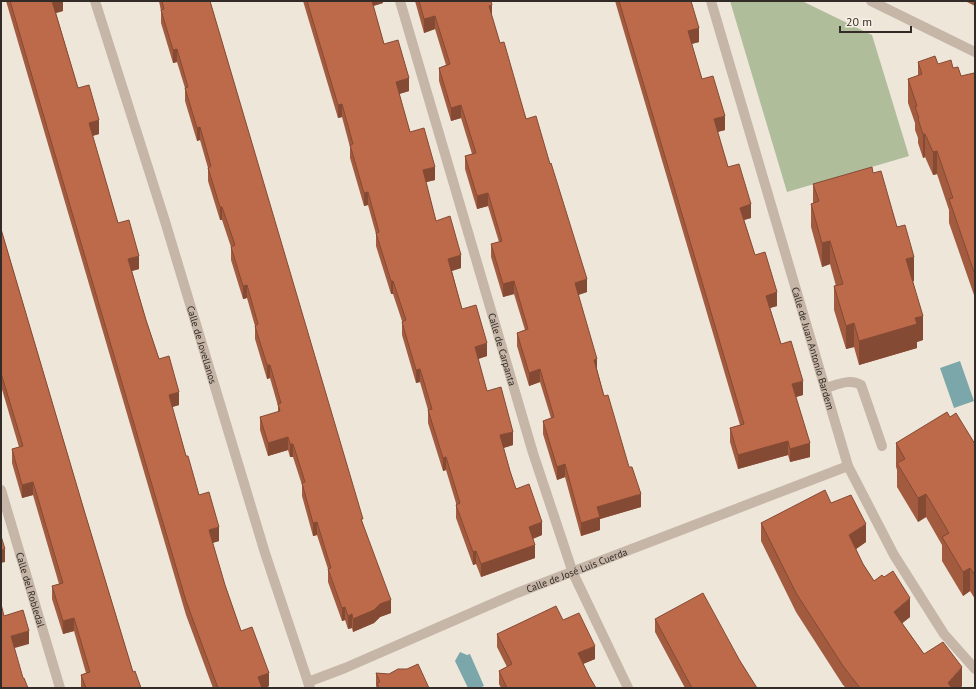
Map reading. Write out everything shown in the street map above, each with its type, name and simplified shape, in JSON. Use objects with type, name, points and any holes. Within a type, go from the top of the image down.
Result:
[{"type":"street","name":"Calle de Jovellanos","points":[[95,1],[164,218],[265,553],[309,685]]},
{"type":"street","name":"Calle de Carpanta","points":[[400,1],[533,453],[572,572],[628,688]]},
{"type":"street","name":"Calle de Juan Antonio Bardem","points":[[711,1],[848,466],[894,555],[944,634],[975,669]]},
{"type":"street","points":[[871,1],[975,52]]},
{"type":"street","points":[[825,388],[846,382],[856,381],[861,385],[882,446]]},
{"type":"street","name":"Calle de José Luis Cuerda","points":[[309,685],[517,593],[848,466]]},
{"type":"street","name":"Calle del Robledal","points":[[1,490],[60,688]]},
{"type":"green space","points":[[730,1],[802,1],[872,35],[909,156],[787,192]]},
{"type":"water","points":[[960,361],[974,401],[954,408],[940,368]]},
{"type":"water","points":[[460,652],[467,655],[470,654],[484,686],[479,688],[468,688],[455,661]]},
{"type":"building","points":[[10,1],[52,1],[78,88],[89,85],[99,120],[89,123],[118,223],[129,220],[139,256],[128,259],[159,359],[169,356],[179,392],[169,395],[186,456],[188,456],[199,495],[209,492],[219,527],[209,530],[225,585],[241,631],[252,627],[269,673],[258,677],[262,688],[218,688],[186,601]]},
{"type":"building","points":[[162,1],[210,1],[363,519],[361,519],[391,600],[380,604],[374,610],[353,619],[352,614],[348,616],[345,607],[342,608],[328,569],[331,568],[317,522],[313,523],[302,483],[305,482],[293,444],[290,444],[288,437],[268,443],[260,417],[280,411],[278,404],[281,403],[270,365],[267,365],[255,326],[258,324],[247,285],[243,286],[231,247],[235,245],[222,207],[220,207],[208,168],[211,166],[200,127],[197,128],[185,88],[188,87],[177,49],[173,50],[161,10],[164,9]]},
{"type":"building","points":[[307,1],[372,1],[384,44],[398,40],[409,78],[396,82],[410,132],[424,128],[435,167],[423,170],[436,221],[450,216],[461,255],[448,259],[462,309],[476,305],[487,343],[475,347],[487,391],[501,387],[513,432],[500,435],[510,471],[516,489],[529,484],[542,522],[529,527],[535,545],[481,564],[476,551],[473,552],[456,505],[460,503],[446,457],[443,458],[428,410],[432,409],[420,369],[416,370],[402,322],[406,320],[393,281],[391,281],[376,233],[379,232],[368,192],[364,193],[350,145],[353,144],[342,104],[338,105]]},
{"type":"building","points":[[419,1],[491,1],[492,5],[489,6],[500,43],[504,42],[526,119],[536,116],[587,279],[575,283],[597,359],[594,360],[604,396],[608,395],[629,467],[632,467],[641,494],[597,507],[600,517],[581,523],[565,464],[557,467],[543,421],[554,417],[540,369],[529,373],[517,333],[528,329],[514,281],[503,284],[491,244],[502,241],[488,193],[477,196],[465,156],[476,153],[461,105],[451,108],[439,68],[450,64],[435,16],[424,19]]},
{"type":"building","points":[[619,1],[691,1],[699,28],[688,31],[702,79],[713,76],[725,116],[714,119],[728,167],[739,164],[751,204],[740,208],[755,255],[765,252],[777,292],[766,296],[781,344],[791,341],[803,381],[792,384],[810,443],[790,449],[788,441],[738,455],[730,428],[744,424]]},
{"type":"building","points":[[935,56],[938,64],[951,60],[953,68],[958,67],[961,76],[974,73],[975,77],[975,272],[949,199],[953,198],[937,151],[933,152],[925,134],[923,134],[915,107],[917,106],[908,79],[922,74],[918,62]]},
{"type":"building","points":[[872,167],[873,173],[881,171],[897,227],[905,225],[914,257],[906,259],[923,316],[915,318],[917,324],[859,341],[854,323],[846,326],[834,286],[843,284],[830,241],[822,243],[811,204],[819,201],[813,184]]},
{"type":"building","points":[[1,229],[133,672],[135,671],[141,688],[86,688],[81,675],[90,672],[74,618],[63,621],[52,586],[63,583],[33,482],[22,485],[12,449],[23,446],[1,373]]},
{"type":"building","points":[[947,412],[950,417],[956,413],[975,444],[975,575],[970,568],[963,572],[942,537],[949,533],[926,494],[918,498],[897,463],[905,459],[896,443]]},
{"type":"building","points":[[825,490],[831,503],[851,495],[866,524],[849,535],[863,564],[874,581],[882,575],[884,577],[893,571],[910,598],[894,612],[924,654],[943,642],[962,667],[948,683],[952,688],[860,688],[843,666],[796,593],[761,523]]},
{"type":"building","points":[[1,536],[5,549],[1,550]]},
{"type":"building","points":[[703,593],[740,661],[757,688],[692,688],[655,619]]},
{"type":"building","points":[[1,604],[4,616],[23,610],[29,631],[11,636],[23,678],[28,688],[1,688]]},
{"type":"building","points":[[556,606],[563,620],[579,613],[595,646],[578,653],[596,688],[507,688],[499,671],[512,664],[497,634]]},
{"type":"building","points":[[418,664],[429,688],[379,688],[377,683],[380,682],[376,673],[389,674],[398,669],[407,669]]}]
